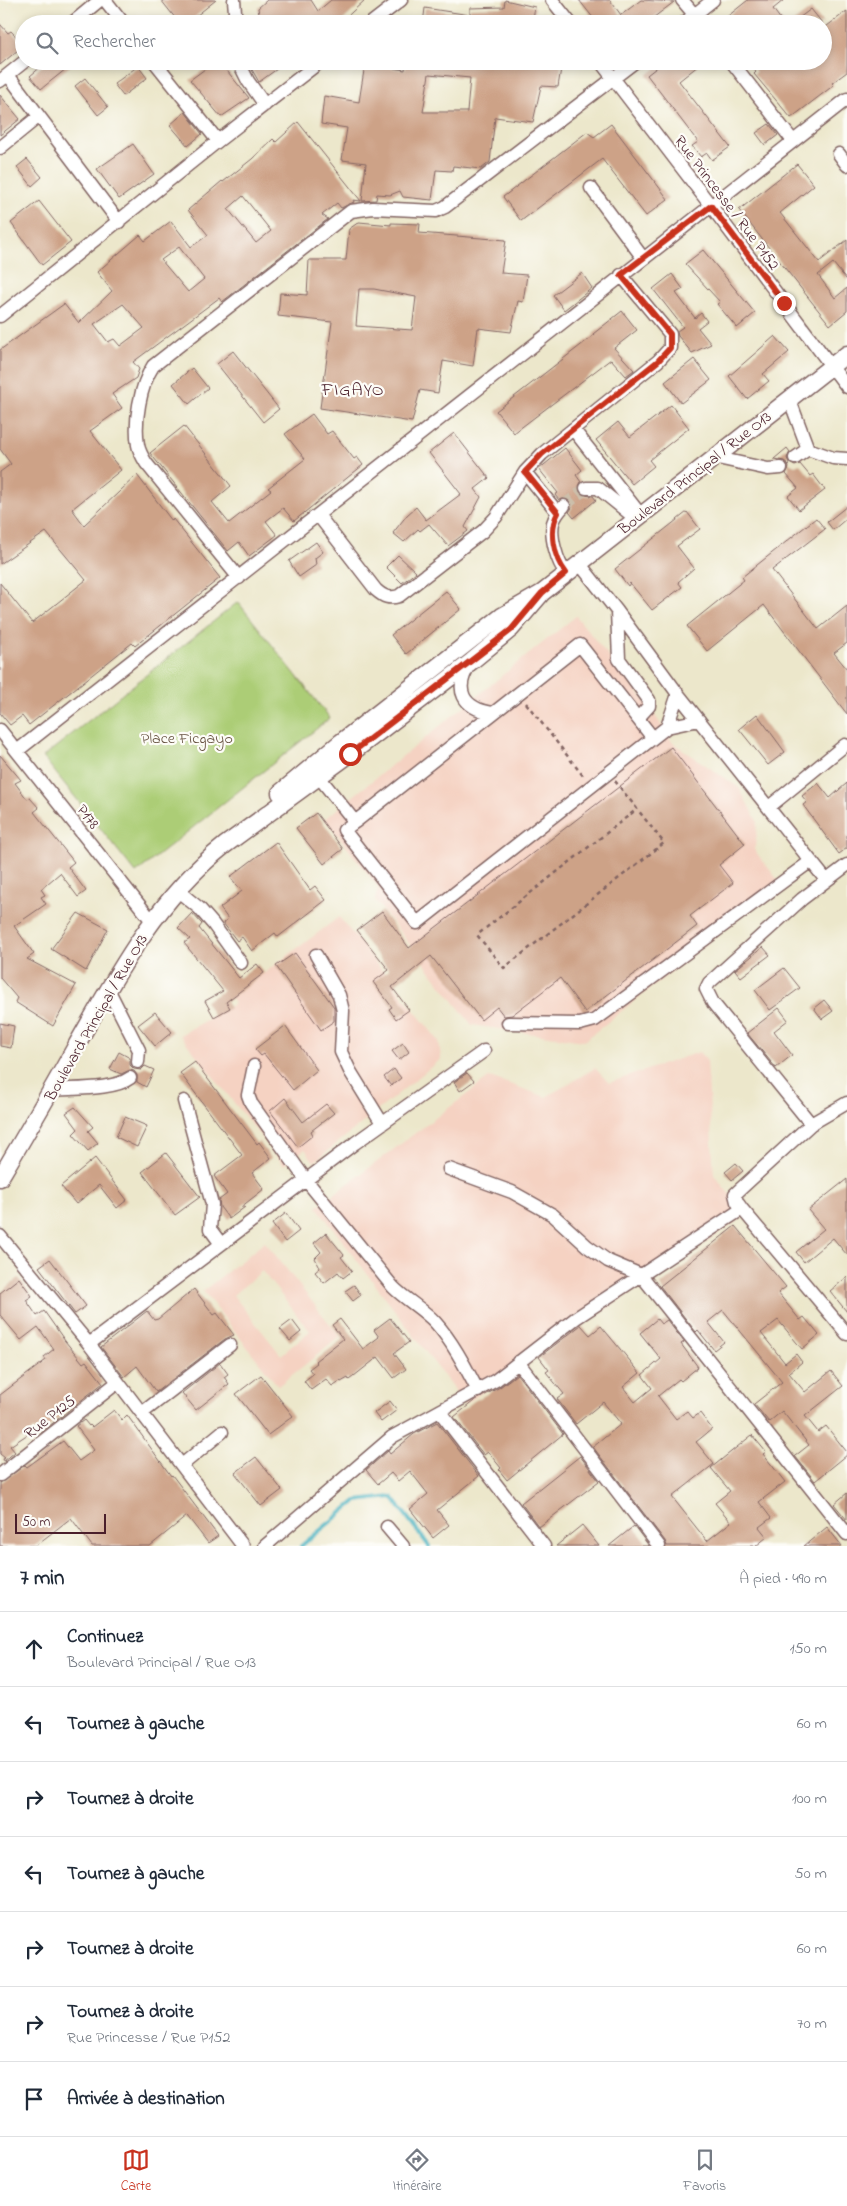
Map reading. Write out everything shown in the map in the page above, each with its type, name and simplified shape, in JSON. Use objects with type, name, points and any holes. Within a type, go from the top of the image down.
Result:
[{"type":"main road","name":"Boulevard Principal / Rue O13","points":[[225,845],[296,779],[341,742],[502,616],[542,593],[713,457],[847,354]]},
{"type":"main road","name":"Boulevard Principal / Rue O13","points":[[0,1178],[126,958],[177,890],[207,859],[319,777],[511,630],[542,593]]},
{"type":"street","points":[[82,15],[100,0]]},
{"type":"street","points":[[105,0],[117,15]]},
{"type":"street","points":[[234,0],[235,15]]},
{"type":"street","points":[[381,15],[400,0]]},
{"type":"street","points":[[552,0],[563,15]]},
{"type":"street","points":[[682,0],[695,15]]},
{"type":"street","points":[[701,15],[713,0]]},
{"type":"street","points":[[15,69],[4,78],[38,117],[119,222]]},
{"type":"street","points":[[161,70],[218,141]]},
{"type":"street","points":[[242,70],[265,105]]},
{"type":"street","points":[[0,316],[310,70]]},
{"type":"street","name":"Rue Princesse / Rue P152","points":[[606,70],[847,387]]},
{"type":"street","points":[[239,578],[146,463],[138,447],[137,432],[142,388],[145,378],[154,366],[351,211],[374,208],[436,211],[624,70]]},
{"type":"street","points":[[738,70],[793,141]]},
{"type":"street","points":[[17,751],[847,99]]},
{"type":"street","points":[[0,148],[38,117]]},
{"type":"street","points":[[839,154],[847,165]]},
{"type":"street","points":[[591,188],[644,258]]},
{"type":"street","points":[[318,516],[376,590],[383,596],[391,598],[399,596],[483,531],[496,516],[525,472],[542,454],[658,361],[670,348],[670,334],[621,275]]},
{"type":"street","points":[[789,398],[808,449],[833,458],[847,459]]},
{"type":"street","points":[[573,429],[638,516]]},
{"type":"street","points":[[795,458],[808,449]]},
{"type":"street","points":[[713,457],[768,468],[781,468]]},
{"type":"street","points":[[525,472],[561,509],[553,521],[552,530],[560,565],[572,568],[617,611],[678,694],[826,880]]},
{"type":"street","points":[[586,488],[598,488],[638,516]]},
{"type":"street","points":[[617,611],[619,660],[649,700],[649,706],[638,718]]},
{"type":"street","points":[[653,738],[580,645],[344,830],[418,923],[667,727],[699,720]]},
{"type":"street","points":[[472,661],[462,681],[462,691],[465,700],[478,711],[492,713]]},
{"type":"street","points":[[667,727],[678,694]]},
{"type":"street","name":"P178","points":[[0,730],[152,921]]},
{"type":"street","points":[[769,807],[845,745]]},
{"type":"street","points":[[319,777],[355,822]]},
{"type":"street","points":[[508,1022],[580,1024],[595,1020],[811,861]]},
{"type":"street","points":[[811,1124],[713,1003],[706,989],[709,983],[802,899],[847,864]]},
{"type":"street","points":[[177,890],[200,908],[241,963]]},
{"type":"street","points":[[316,955],[339,995],[343,1011],[341,1052],[350,1071],[382,1123]]},
{"type":"street","points":[[108,989],[139,1050],[138,1062]]},
{"type":"street","points":[[89,1344],[382,1123],[484,1051]]},
{"type":"street","points":[[254,1066],[248,1095],[252,1103],[306,1180],[393,1287],[405,1300],[435,1322],[458,1356],[478,1391]]},
{"type":"street","points":[[52,1090],[104,1086],[122,1083],[130,1078]]},
{"type":"street","points":[[184,1101],[212,1204],[210,1229],[222,1244]]},
{"type":"street","points":[[847,1104],[811,1124],[735,1194],[737,1202],[742,1209],[847,1334]]},
{"type":"street","points":[[449,1169],[512,1192],[553,1215],[587,1246],[608,1261],[641,1274],[847,1534]]},
{"type":"street","points":[[265,1546],[392,1437],[478,1391],[576,1318],[742,1209]]},
{"type":"street","points":[[0,1236],[89,1344],[243,1546]]},
{"type":"street","points":[[142,1413],[230,1345]]},
{"type":"street","points":[[518,1362],[659,1546]]},
{"type":"street","name":"Rue P125","points":[[0,1475],[118,1382]]},
{"type":"street","points":[[440,1412],[544,1546]]},
{"type":"street","points":[[182,1465],[222,1432]]},
{"type":"street","points":[[387,1527],[403,1546]]},
{"type":"path","points":[[518,693],[591,786]]},
{"type":"path","points":[[609,773],[664,843],[504,968],[477,935],[637,809]]},
{"type":"shaded area","points":[[576,616],[649,706],[672,742],[739,788],[757,821],[755,851],[781,884],[584,1041],[472,1025],[375,900],[378,887],[325,819]]},
{"type":"shaded area","points":[[339,917],[439,1041],[441,1059],[314,1162],[305,1149],[284,1165],[180,1035],[234,1004],[231,998]]},
{"type":"shaded area","points":[[699,1052],[707,1061],[714,1175],[746,1215],[465,1404],[317,1207],[490,1077],[546,1097],[595,1068],[609,1083]]},
{"type":"shaded area","points":[[265,1242],[340,1337],[278,1386],[203,1291]],"holes":[[[262,1271],[310,1331],[281,1355],[233,1295]]]},
{"type":"green space","name":"Place Ficgayo","points":[[238,602],[330,718],[136,873],[43,757]]},
{"type":"building","points":[[161,0],[216,0],[197,15],[173,15]]},
{"type":"building","points":[[267,0],[311,0],[318,11],[331,0],[365,0],[349,15],[260,15],[258,8]]},
{"type":"building","points":[[505,0],[535,7],[534,15],[470,15],[470,8],[504,7]]},
{"type":"building","points":[[579,0],[610,0],[621,15],[591,15]]},
{"type":"building","points":[[641,0],[674,2],[657,15],[621,15]]},
{"type":"building","points":[[748,0],[784,0],[773,9],[777,15],[729,15]]},
{"type":"building","points":[[425,8],[470,15],[424,15]]},
{"type":"building","points":[[811,9],[816,15],[803,15]]},
{"type":"building","points":[[847,11],[847,72],[832,83],[834,85],[791,118],[754,74],[756,72],[755,70],[832,70],[832,22]]},
{"type":"building","points":[[0,24],[8,33],[11,31],[15,35],[15,52],[0,65]]},
{"type":"building","points":[[37,70],[65,70],[41,89],[30,76]]},
{"type":"building","points":[[133,70],[141,70],[147,78],[123,96],[114,84]]},
{"type":"building","points":[[204,70],[226,70],[249,98],[221,117],[190,80]]},
{"type":"building","points":[[252,70],[276,70],[259,82]]},
{"type":"building","points":[[364,70],[561,70],[558,87],[541,86],[533,122],[495,117],[490,162],[481,169],[453,166],[452,171],[436,170],[432,200],[403,197],[400,191],[390,195],[377,194],[376,200],[362,201],[366,163],[342,160],[347,128],[321,124],[324,96],[359,102]],"holes":[[[429,74],[470,78],[467,112],[423,112]]]},
{"type":"building","points":[[653,70],[693,70],[679,81],[730,147],[712,160],[707,153],[701,157],[692,146],[698,142],[647,75]]},
{"type":"building","points":[[85,78],[108,107],[98,115],[75,86]]},
{"type":"building","points":[[0,95],[20,119],[0,135]]},
{"type":"building","points":[[185,112],[202,134],[188,146],[170,125]]},
{"type":"building","points":[[298,122],[361,201],[353,200],[354,202],[341,208],[337,203],[322,215],[328,219],[222,302],[219,298],[133,362],[139,369],[136,378],[112,394],[122,408],[90,431],[121,470],[72,509],[84,525],[137,475],[172,521],[173,519],[220,578],[135,646],[132,643],[29,725],[22,716],[10,725],[0,713],[0,583],[32,623],[86,580],[46,532],[0,564],[0,472],[11,464],[0,449],[0,350],[64,304],[79,323],[112,291],[97,272],[140,235],[145,241],[171,221],[191,247],[208,235],[188,210],[252,159],[273,139],[276,142]],"holes":[[[243,196],[271,231],[256,243],[228,209]],[[179,247],[204,279],[188,292],[161,260]],[[123,304],[144,328],[120,346],[114,339],[108,342],[94,324]]]},
{"type":"building","points":[[611,124],[668,199],[646,216],[602,159],[521,221],[503,197],[587,132],[594,137]]},
{"type":"building","points":[[769,124],[778,135],[765,145],[756,133]]},
{"type":"building","points":[[133,144],[154,174],[119,199],[97,169]]},
{"type":"building","points":[[27,159],[42,177],[32,186],[17,167]]},
{"type":"building","points":[[797,164],[814,185],[780,213],[819,262],[847,240],[847,280],[833,263],[818,275],[835,298],[847,288],[847,311],[830,325],[739,210]]},
{"type":"building","points":[[39,201],[71,242],[42,265],[11,223]]},
{"type":"building","points":[[359,222],[391,225],[391,223],[420,224],[419,233],[506,240],[501,273],[527,275],[523,302],[518,301],[511,332],[478,328],[473,366],[443,361],[438,393],[420,390],[412,422],[320,408],[332,322],[278,316],[280,293],[307,295],[309,260],[346,260],[349,229]],"holes":[[[359,289],[374,289],[416,297],[412,330],[356,326]]]},
{"type":"building","points":[[703,250],[755,313],[737,328],[717,304],[720,302],[685,264]]},
{"type":"building","points":[[582,273],[592,288],[564,310],[553,295]]},
{"type":"building","points":[[672,274],[683,289],[676,293],[695,318],[701,313],[707,321],[698,328],[711,344],[692,353],[678,336],[677,331],[683,327],[653,289]]},
{"type":"building","points":[[622,311],[637,330],[614,348],[634,370],[626,376],[611,359],[514,433],[496,411]]},
{"type":"building","points":[[775,336],[789,352],[763,374],[769,381],[747,399],[729,376]]},
{"type":"building","points":[[233,351],[279,409],[263,422],[217,364]]},
{"type":"building","points":[[694,359],[711,380],[681,403],[665,382]]},
{"type":"building","points":[[192,368],[208,388],[189,404],[173,384]]},
{"type":"building","points":[[671,405],[689,428],[649,460],[654,466],[632,484],[596,440],[618,422],[630,437]]},
{"type":"building","points":[[312,414],[327,434],[332,431],[354,459],[357,457],[363,465],[294,521],[283,508],[266,521],[277,535],[249,556],[239,542],[228,551],[150,453],[184,426],[231,486],[212,502],[229,523],[271,490],[268,488],[305,459],[285,434]]},
{"type":"building","points":[[454,433],[489,478],[475,489],[481,497],[465,527],[468,531],[448,546],[429,524],[420,531],[418,529],[404,542],[393,533],[416,507],[426,520],[461,494],[429,453]]},
{"type":"building","points":[[565,448],[582,470],[576,475],[581,482],[578,488],[579,492],[582,495],[593,496],[596,500],[574,518],[569,512],[572,508],[570,501],[566,498],[559,500],[555,495],[558,493],[539,469]]},
{"type":"building","points":[[787,448],[790,452],[787,458],[789,463],[795,466],[800,464],[810,476],[813,474],[825,490],[799,510],[788,496],[798,488],[786,474],[789,468],[788,464],[774,459]]},
{"type":"building","points":[[847,506],[847,518],[833,530],[827,522]]},
{"type":"building","points":[[687,512],[700,529],[677,546],[694,568],[678,582],[682,587],[652,610],[630,583],[628,586],[615,569]]},
{"type":"building","points":[[816,518],[825,529],[772,570],[818,629],[847,606],[847,643],[834,653],[847,669],[847,714],[764,605],[707,651],[687,626],[744,580],[742,577]]},
{"type":"building","points":[[316,542],[323,552],[315,558],[316,565],[299,577],[289,561]]},
{"type":"building","points":[[398,555],[416,572],[402,583],[386,567]]},
{"type":"building","points":[[446,591],[461,609],[406,654],[391,635]]},
{"type":"building","points":[[757,714],[785,752],[768,765],[739,729]]},
{"type":"building","points":[[671,747],[745,844],[719,865],[733,883],[690,916],[697,926],[585,1012],[560,978],[512,1015],[504,1016],[497,1007],[481,1020],[431,956],[392,987],[409,1010],[396,1019],[389,1009],[392,1007],[373,982],[389,970],[357,930],[382,911],[409,948]]},
{"type":"building","points":[[0,755],[21,780],[15,783],[27,799],[30,798],[39,808],[34,812],[74,862],[68,867],[86,891],[78,897],[60,873],[41,889],[45,895],[41,897],[46,904],[14,926],[34,954],[27,959],[76,985],[53,1026],[15,1002],[17,998],[0,978]]},
{"type":"building","points":[[818,783],[830,798],[847,783],[847,848],[839,854],[803,805],[807,802],[802,796]]},
{"type":"building","points":[[316,813],[343,849],[324,864],[296,828]]},
{"type":"building","points":[[276,842],[310,890],[315,886],[326,900],[278,937],[275,933],[252,951],[242,937],[237,941],[223,923],[228,919],[220,908],[242,891],[230,877]]},
{"type":"building","points":[[78,913],[108,929],[86,971],[51,949]]},
{"type":"building","points":[[192,913],[202,924],[199,928],[239,978],[257,964],[264,973],[226,1002],[230,1008],[214,1017],[205,1001],[223,991],[184,943],[190,939],[178,928]]},
{"type":"building","points":[[763,947],[770,955],[741,977],[735,970]]},
{"type":"building","points":[[295,953],[334,1007],[334,1021],[321,1030],[276,966]]},
{"type":"building","points":[[784,968],[800,988],[770,1010],[755,990]]},
{"type":"building","points":[[824,1000],[833,1011],[822,1019],[814,1008]]},
{"type":"building","points":[[779,1008],[788,1020],[774,1031],[792,1055],[776,1068],[747,1033]]},
{"type":"building","points":[[155,1012],[172,1032],[155,1046],[138,1025]]},
{"type":"building","points":[[0,1023],[14,1026],[11,1048],[0,1046]]},
{"type":"building","points":[[285,1026],[317,1070],[293,1090],[264,1054],[261,1056],[255,1049]]},
{"type":"building","points":[[403,1043],[409,1052],[399,1060],[392,1051]]},
{"type":"building","points":[[119,1052],[130,1058],[130,1065],[134,1069],[141,1070],[145,1066],[154,1070],[146,1087],[137,1082],[137,1075],[134,1071],[130,1070],[121,1074],[110,1069]]},
{"type":"building","points":[[195,1062],[257,1144],[259,1142],[271,1158],[252,1173],[264,1189],[229,1219],[220,1207],[219,1200],[227,1194],[214,1176],[242,1155],[180,1073]]},
{"type":"building","points":[[394,1069],[401,1078],[391,1086],[384,1077]]},
{"type":"building","points":[[467,1073],[474,1081],[460,1091],[454,1082]]},
{"type":"building","points":[[285,1098],[303,1122],[326,1104],[334,1113],[311,1131],[313,1135],[298,1147],[270,1111]]},
{"type":"building","points":[[75,1107],[93,1127],[88,1131],[98,1143],[88,1151],[73,1134],[78,1129],[66,1113]]},
{"type":"building","points":[[125,1117],[147,1126],[137,1147],[116,1137]]},
{"type":"building","points":[[166,1153],[200,1197],[175,1215],[142,1172]]},
{"type":"building","points":[[95,1158],[127,1200],[117,1208],[99,1185],[76,1204],[61,1186]]},
{"type":"building","points":[[736,1163],[743,1171],[732,1180],[725,1172]]},
{"type":"building","points":[[847,1179],[847,1255],[833,1238],[804,1262],[796,1252],[824,1229],[808,1210]]},
{"type":"building","points":[[286,1213],[299,1231],[285,1242],[272,1224]]},
{"type":"building","points":[[735,1226],[786,1287],[778,1293],[800,1320],[804,1317],[819,1335],[802,1349],[778,1320],[761,1333],[785,1363],[796,1354],[802,1362],[789,1373],[805,1392],[831,1371],[843,1386],[805,1416],[818,1432],[826,1426],[847,1452],[847,1455],[815,1481],[795,1456],[809,1445],[782,1411],[769,1422],[754,1404],[782,1382],[723,1310],[708,1322],[724,1342],[714,1350],[698,1330],[696,1332],[660,1286]]},
{"type":"building","points":[[326,1233],[344,1255],[341,1257],[352,1271],[343,1278],[338,1272],[324,1283],[315,1272],[320,1268],[315,1258],[321,1252],[314,1243]]},
{"type":"building","points":[[50,1259],[86,1306],[75,1314],[39,1267]]},
{"type":"building","points":[[847,1277],[847,1312],[830,1291]]},
{"type":"building","points":[[19,1278],[32,1296],[26,1300],[37,1316],[44,1311],[83,1363],[86,1361],[103,1383],[38,1435],[34,1430],[10,1446],[15,1452],[4,1461],[3,1459],[5,1458],[0,1454],[0,1395],[46,1360],[44,1357],[54,1349],[38,1327],[21,1340],[0,1315],[0,1293]]},
{"type":"building","points":[[354,1285],[361,1295],[353,1301],[345,1291]]},
{"type":"building","points":[[194,1289],[214,1315],[217,1313],[234,1335],[225,1339],[156,1392],[137,1366],[124,1377],[101,1347],[147,1311],[154,1320],[158,1319]]},
{"type":"building","points":[[390,1318],[409,1342],[394,1353],[406,1369],[394,1378],[378,1357],[349,1380],[348,1378],[332,1386],[326,1379],[311,1390],[304,1381],[313,1374],[309,1369],[317,1363],[315,1361],[343,1339],[332,1325],[340,1319],[363,1349],[379,1337],[374,1330]]},
{"type":"building","points":[[657,1319],[661,1324],[667,1320],[684,1342],[681,1344],[698,1367],[658,1396],[676,1419],[687,1411],[693,1418],[700,1413],[712,1429],[696,1442],[714,1464],[672,1497],[707,1541],[731,1522],[715,1503],[730,1491],[711,1468],[752,1435],[766,1452],[763,1454],[785,1482],[759,1502],[771,1518],[759,1527],[767,1537],[756,1546],[667,1546],[593,1447],[621,1424],[603,1402],[576,1424],[557,1399],[564,1394],[546,1372],[549,1370],[539,1357],[581,1325],[590,1335],[601,1326],[640,1373],[623,1387],[635,1402],[652,1388],[642,1375],[661,1359],[640,1333]]},
{"type":"building","points":[[292,1320],[301,1332],[290,1341],[280,1329]]},
{"type":"building","points":[[220,1363],[228,1374],[224,1377],[229,1384],[196,1410],[182,1393]]},
{"type":"building","points":[[517,1374],[563,1434],[507,1480],[499,1470],[501,1468],[488,1452],[484,1455],[454,1417],[474,1401],[500,1387]]},
{"type":"building","points":[[261,1375],[293,1416],[268,1435],[236,1394]]},
{"type":"building","points":[[390,1401],[397,1410],[381,1422],[374,1413]]},
{"type":"building","points":[[114,1410],[122,1420],[127,1415],[218,1536],[208,1543],[187,1516],[150,1546],[92,1546],[71,1518],[35,1546],[0,1546],[0,1483],[25,1465],[27,1467],[63,1441],[79,1461],[94,1450],[76,1426],[84,1420],[92,1427]]},
{"type":"building","points":[[437,1422],[479,1476],[437,1510],[449,1525],[433,1538],[410,1509],[428,1494],[410,1471],[398,1481],[391,1473],[378,1484],[366,1470],[388,1451],[390,1454],[414,1434]]},
{"type":"building","points":[[580,1456],[599,1481],[539,1527],[521,1503]]},
{"type":"building","points":[[256,1457],[282,1490],[261,1506],[235,1473]]},
{"type":"building","points":[[847,1493],[847,1520],[834,1504]]},
{"type":"building","points":[[582,1525],[599,1546],[556,1546]]},
{"type":"building","points":[[634,1526],[649,1546],[609,1546]]},
{"type":"building","points":[[827,1527],[842,1546],[804,1546]]},
{"type":"waterway","points":[[301,1546],[356,1501],[392,1497],[429,1546]]},
{"type":"tunnel","points":[[564,506],[586,488]]},
{"type":"district","name":"FIGAYO","points":[[353,389]]},
{"type":"route","points":[[350,754],[511,630],[542,593],[566,573],[560,565],[552,530],[553,521],[558,513],[525,472],[542,454],[658,361],[670,348],[670,334],[621,275],[711,206],[784,303]]}]
